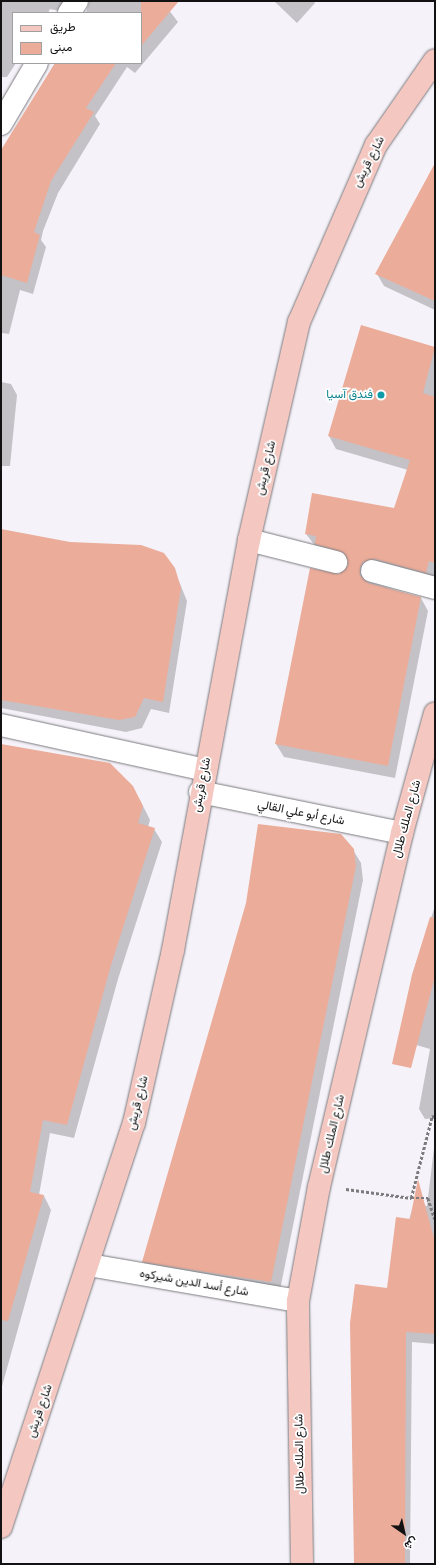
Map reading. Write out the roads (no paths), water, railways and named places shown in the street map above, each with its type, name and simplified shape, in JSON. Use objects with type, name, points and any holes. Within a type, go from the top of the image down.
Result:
[{"type":"main road","name":"شارع قريش","points":[[1,1527],[89,1265],[134,1123],[173,950],[200,792],[249,540],[300,322],[376,145],[435,60]]},
{"type":"main road","name":"شارع الملك طلال","points":[[302,1564],[298,1301],[319,1187],[402,833],[435,713]]},
{"type":"street","points":[[70,12],[77,1]]},
{"type":"street","points":[[1,124],[36,64]]},
{"type":"street","points":[[249,540],[336,562]]},
{"type":"street","points":[[372,571],[435,588]]},
{"type":"street","points":[[1,725],[205,770]]},
{"type":"street","name":"شارع أبو علي القالي","points":[[200,792],[402,833]]},
{"type":"street","name":"شارع أسد الدين شيركوه","points":[[89,1265],[298,1301]]},
{"type":"place","name":"فندق آسيا","points":[[381,395]]}]
